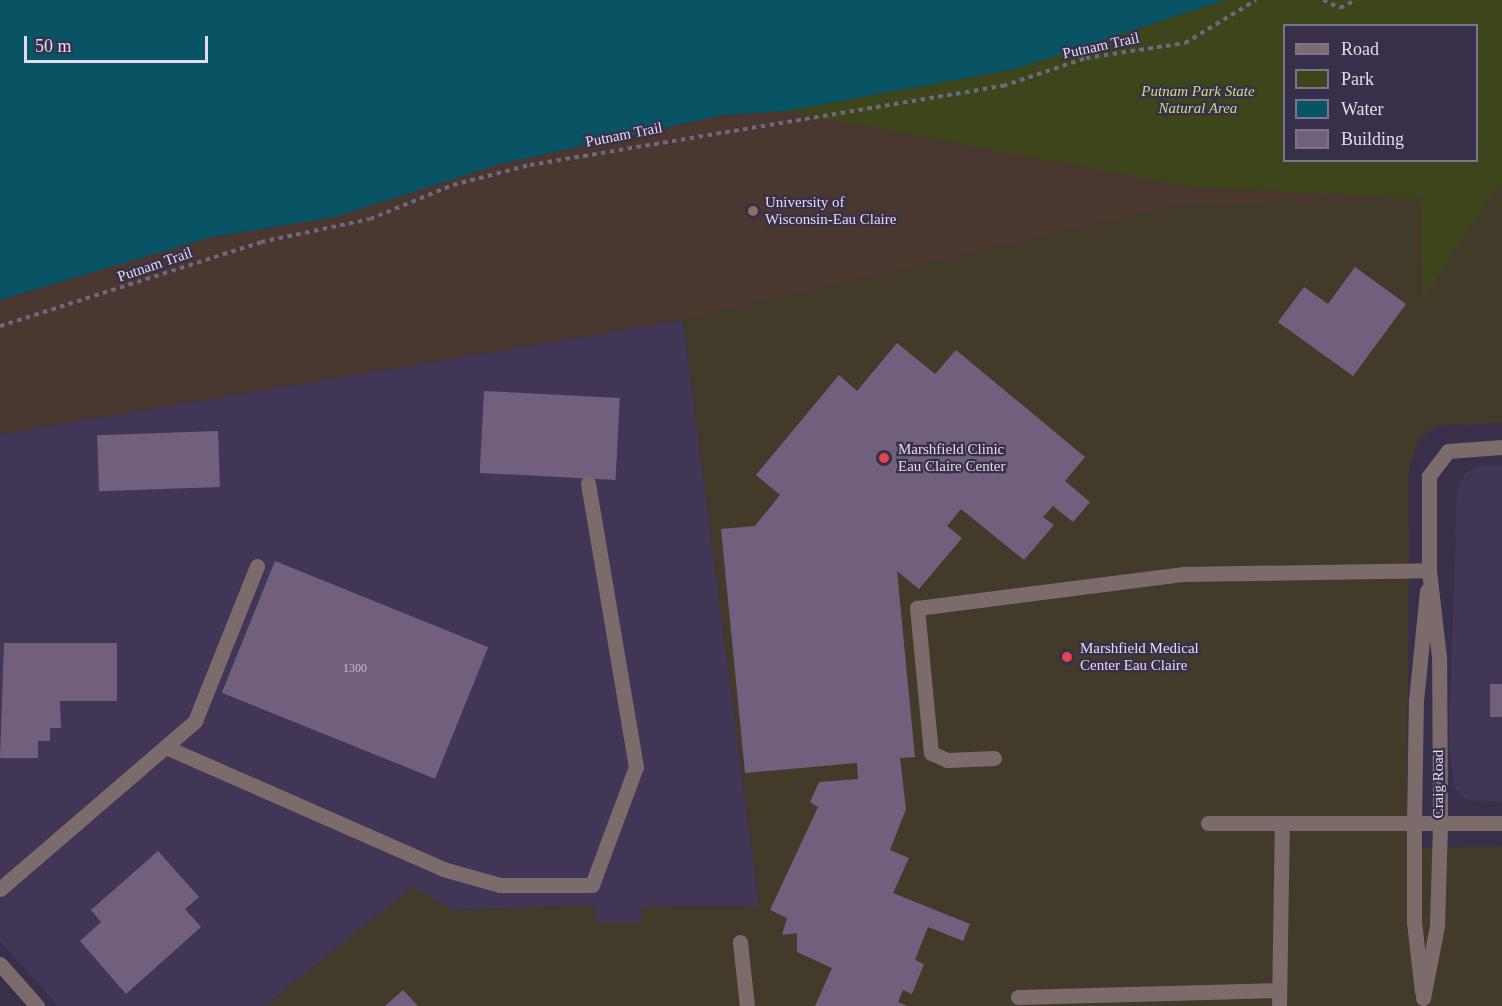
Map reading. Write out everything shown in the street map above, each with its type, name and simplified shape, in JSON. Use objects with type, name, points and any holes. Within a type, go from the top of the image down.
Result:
[{"type":"street","name":"Craig Road","points":[[1423,1002],[1414,922],[1414,824],[1417,678],[1429,570],[1429,476],[1440,456],[1469,446],[1502,447]]},
{"type":"street","points":[[168,748],[443,869],[500,885],[592,885],[636,766],[588,483]]},
{"type":"street","points":[[0,889],[168,748],[204,706],[257,566]]},
{"type":"street","name":"Craig Road","points":[[1423,1002],[1437,926],[1440,823],[1439,657],[1429,570]]},
{"type":"street","points":[[994,758],[947,760],[931,753],[917,608],[1184,574],[1429,570]]},
{"type":"street","points":[[1208,823],[1502,823]]},
{"type":"street","points":[[1279,1006],[1282,823]]},
{"type":"street","points":[[740,942],[747,1006]]},
{"type":"street","points":[[0,963],[37,1006]]},
{"type":"street","points":[[1018,997],[1279,990]]},
{"type":"path","name":"Putnam Trail","points":[[0,326],[87,302],[261,242],[370,219],[453,185],[530,165],[1003,86],[1086,58],[1185,42],[1256,0]]},
{"type":"path","points":[[1323,0],[1340,8],[1356,0]]},
{"type":"shaded area","name":"University of Wisconsin-Eau Claire","points":[[1225,0],[1502,0],[1502,190],[1495,190],[1423,299],[1179,205],[683,320],[0,434],[0,300],[212,237],[335,217],[497,165],[723,115],[786,111],[1015,69]]},
{"type":"shaded area","name":"Marshfield Medical Center Eau Claire","points":[[1495,190],[1502,190],[1502,423],[1435,426],[1419,439],[1409,468],[1407,848],[1502,846],[1502,1006],[265,1006],[412,887],[454,910],[595,905],[596,923],[641,923],[641,907],[759,906],[683,320],[1179,205],[1421,199],[1423,297]]},
{"type":"shaded area","points":[[683,320],[759,906],[642,907],[641,923],[596,923],[595,905],[454,910],[412,887],[265,1006],[58,1006],[0,941],[0,434]]},
{"type":"shaded area","points":[[1481,466],[1502,466],[1502,802],[1467,800],[1454,787],[1449,739],[1457,490],[1465,473]]},
{"type":"green space","name":"Putnam Park State Natural Area","points":[[1225,0],[1502,0],[1502,190],[1495,190],[1423,299],[1421,199],[1184,186],[786,111],[1015,69]]},
{"type":"water","points":[[0,0],[1225,0],[1015,69],[786,111],[723,115],[497,165],[335,217],[212,237],[0,300]]},
{"type":"building","points":[[1355,267],[1406,304],[1353,376],[1278,322],[1304,287],[1328,304]]},
{"type":"building","points":[[897,343],[935,374],[956,350],[1085,457],[1065,481],[1090,502],[1073,522],[1053,506],[1043,517],[1054,525],[1024,560],[961,509],[947,526],[962,538],[919,589],[897,571],[915,757],[900,758],[906,809],[890,850],[909,858],[893,893],[970,924],[963,941],[928,927],[915,960],[924,964],[912,994],[903,990],[898,1002],[907,1006],[815,1006],[832,968],[797,952],[797,933],[782,935],[787,918],[770,910],[818,807],[810,802],[819,782],[858,779],[857,763],[745,773],[721,529],[755,526],[780,495],[756,475],[839,375],[857,391]]},
{"type":"building","points":[[484,391],[620,398],[616,480],[480,473]]},
{"type":"building","points":[[218,431],[220,487],[99,491],[97,435]]},
{"type":"building","points":[[275,561],[488,647],[435,779],[222,693]]},
{"type":"building","points":[[4,643],[117,643],[117,701],[60,701],[61,728],[50,728],[50,741],[38,741],[38,758],[0,758]]},
{"type":"building","points":[[1490,684],[1502,684],[1502,717],[1490,717]]},
{"type":"building","points":[[158,851],[199,897],[185,909],[201,927],[126,994],[80,941],[101,922],[91,910]]},
{"type":"building","points":[[403,990],[418,1006],[385,1006]]},
{"type":"place","name":"University of Wisconsin-Eau Claire","points":[[753,211]]},
{"type":"place","name":"Marshfield Clinic Eau Claire Center","points":[[884,458]]},
{"type":"place","name":"Marshfield Medical Center Eau Claire","points":[[1067,657]]}]
